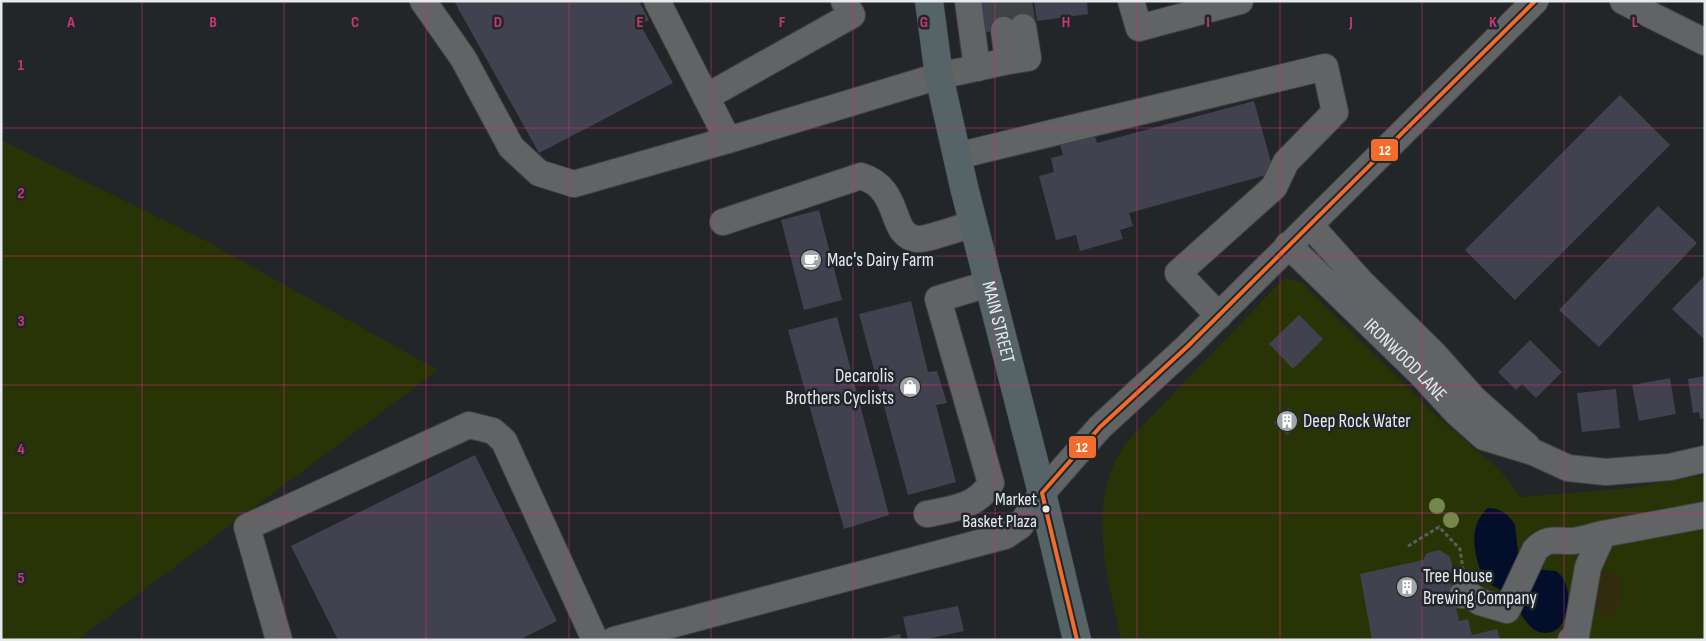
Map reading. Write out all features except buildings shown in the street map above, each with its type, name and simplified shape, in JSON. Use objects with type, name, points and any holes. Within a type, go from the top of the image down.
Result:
[{"type":"main road","name":"MAIN STREET","points":[[929,1],[939,76],[957,156],[1042,493],[1076,640]]},
{"type":"street","points":[[423,1],[463,58],[511,147],[539,173],[574,184],[728,140],[939,76],[1008,61],[1013,28]]},
{"type":"street","points":[[657,1],[728,140]]},
{"type":"street","points":[[706,97],[852,15],[844,1]]},
{"type":"street","points":[[968,1],[977,68]]},
{"type":"street","points":[[1131,1],[1139,28],[1240,1]]},
{"type":"street","points":[[1623,1],[1695,36]]},
{"type":"street","points":[[1660,1],[1695,36]]},
{"type":"street","points":[[614,640],[1005,536],[1020,526],[1042,493],[1100,427],[1219,316],[1526,5]]},
{"type":"street","points":[[957,156],[1325,67],[1335,112],[1286,162],[1274,187],[1178,273],[1219,316]]},
{"type":"street","points":[[723,222],[861,176],[872,180],[884,190],[892,204],[899,228],[907,236],[918,240],[973,224]]},
{"type":"street","name":"IRONWOOD LANE","points":[[1310,225],[1361,282],[1435,355],[1474,399],[1533,452]]},
{"type":"street","name":"IRONWOOD LANE","points":[[1288,245],[1421,374],[1456,412],[1484,437],[1533,452],[1568,468],[1606,472],[1670,467],[1705,459]]},
{"type":"street","points":[[927,514],[967,506],[984,494],[991,483],[938,299],[988,284]]},
{"type":"street","points":[[279,640],[247,527],[469,425],[493,431],[504,441],[595,640]]},
{"type":"street","points":[[1465,594],[1480,602],[1507,610],[1535,550],[1546,541],[1573,541],[1705,515]]},
{"type":"street","points":[[1572,640],[1576,636],[1588,568],[1604,534]]},
{"type":"path","points":[[1408,546],[1439,527],[1460,549],[1465,594]]},
{"type":"green space","points":[[1,140],[204,240],[438,370],[77,640],[1,640]]},
{"type":"green space","points":[[1287,278],[1302,283],[1443,422],[1500,470],[1520,497],[1630,488],[1705,475],[1705,640],[1121,640],[1104,556],[1102,535],[1105,493],[1114,465],[1125,444],[1283,279]]},
{"type":"sand","points":[[1608,570],[1616,573],[1621,584],[1617,610],[1607,617],[1600,614],[1596,609],[1593,598],[1600,572]]},
{"type":"water","points":[[1488,508],[1500,511],[1513,521],[1519,560],[1533,569],[1556,571],[1563,578],[1567,587],[1567,610],[1564,620],[1558,628],[1550,632],[1539,632],[1533,629],[1509,596],[1484,579],[1477,561],[1474,542],[1477,523],[1481,515]]},
{"type":"tunnel","points":[[1000,1],[1004,30]]},
{"type":"tunnel","points":[[1019,1],[1023,27]]},
{"type":"transit line","name":"12","points":[[1077,640],[1042,493],[1100,427],[1188,346],[1535,1]]},
{"type":"place","name":"Mac's Dairy Farm","points":[[811,260]]},
{"type":"place","name":"Decarolis Brothers Cyclists","points":[[910,387]]},
{"type":"place","name":"Deep Rock Water","points":[[1287,421]]},
{"type":"place","name":"Market Basket Plaza","points":[[1046,509]]},
{"type":"place","name":"Tree House Brewing Company","points":[[1407,587]]}]
